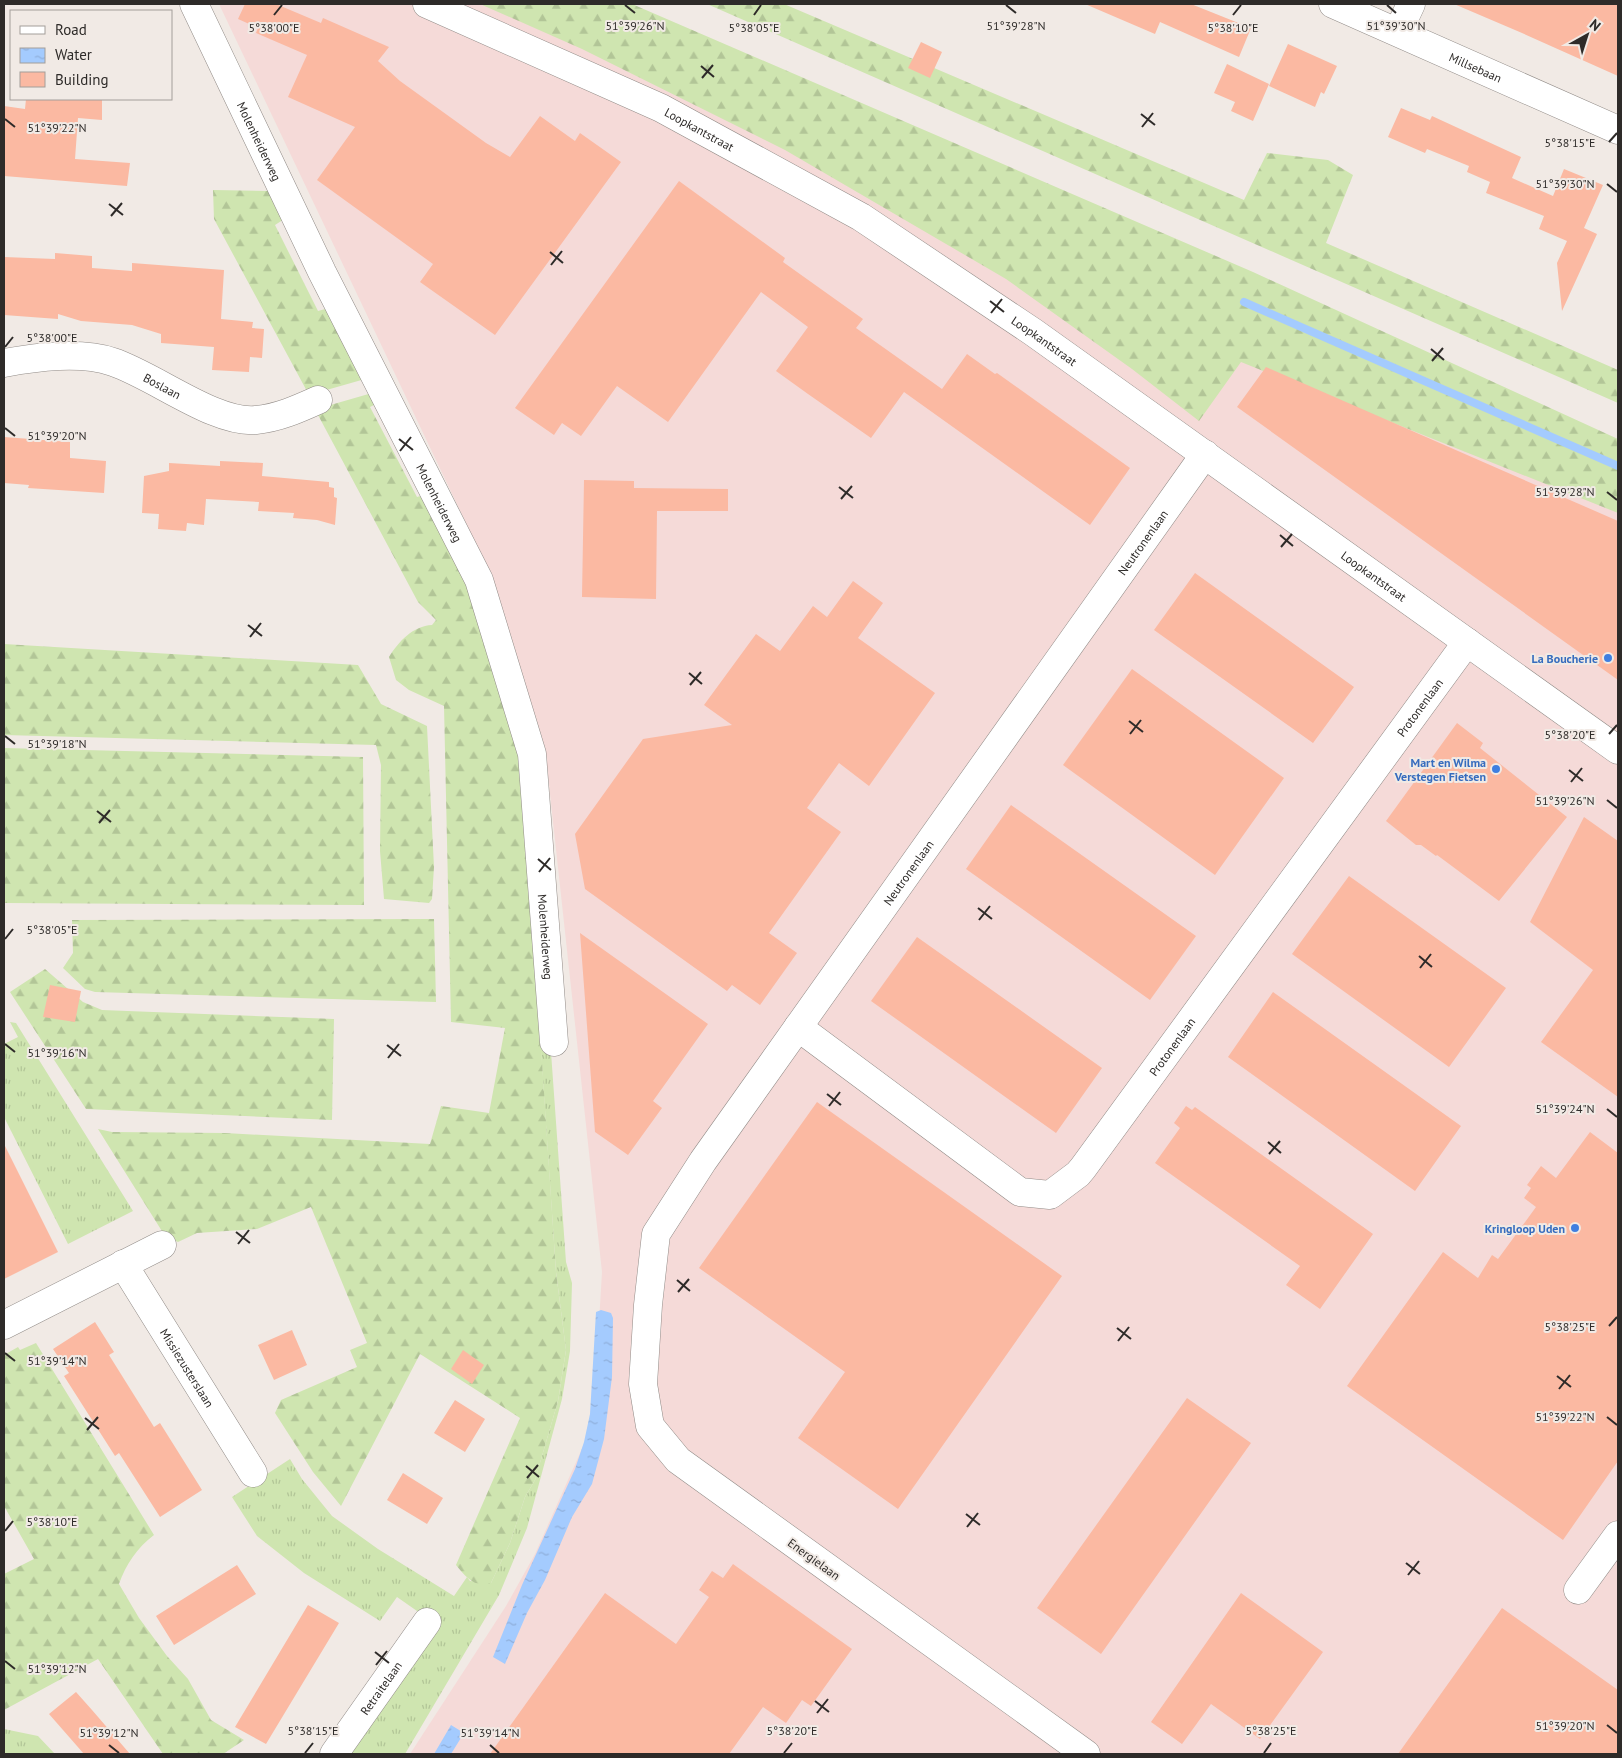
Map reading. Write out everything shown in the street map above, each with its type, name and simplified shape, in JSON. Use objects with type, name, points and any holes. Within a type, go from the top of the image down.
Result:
[{"type":"street","name":"Molenheiderweg","points":[[194,4],[322,272],[479,580],[532,754],[554,1042]]},
{"type":"street","name":"Loopkantstraat","points":[[427,4],[661,108],[861,218],[1033,332],[1618,750]]},
{"type":"street","name":"Millsebaan","points":[[1333,4],[1618,130]]},
{"type":"street","points":[[1398,32],[1411,4]]},
{"type":"street","name":"Boslaan","points":[[4,363],[35,357],[74,357],[112,362],[166,386],[220,415],[255,420],[289,413],[318,400]]},
{"type":"street","name":"Neutronenlaan","points":[[648,1305],[656,1234],[703,1161],[1205,454]]},
{"type":"street","name":"Protonenlaan","points":[[798,1027],[1020,1192],[1050,1195],[1083,1168],[1467,642]]},
{"type":"street","points":[[4,1325],[162,1245]]},
{"type":"street","name":"Missiezusterslaan","points":[[122,1264],[253,1473]]},
{"type":"street","name":"Energielaan","points":[[648,1305],[643,1384],[650,1426],[678,1460],[1086,1754]]},
{"type":"street","points":[[1578,1590],[1618,1535]]},
{"type":"street","name":"Retraitelaan","points":[[334,1754],[427,1622]]},
{"type":"shaded area","points":[[219,4],[549,4],[1618,475],[1618,1754],[410,1754],[506,1606],[535,1554],[593,1424],[602,1272],[545,748],[494,582]]},
{"type":"green space","points":[[480,4],[632,4],[1253,272],[1618,439],[1618,513],[1241,362],[1199,421],[1132,369],[1006,279],[785,150],[582,49]]},
{"type":"green space","points":[[707,4],[784,4],[1244,200],[1267,153],[1328,160],[1353,175],[1326,243],[1618,370],[1618,403]]},
{"type":"green space","points":[[213,190],[270,191],[289,216],[275,225],[318,311],[329,308],[365,379],[309,395],[214,219]]},
{"type":"green space","points":[[372,393],[378,403],[370,407],[417,497],[424,495],[457,546],[522,762],[556,1272],[566,1350],[558,1401],[535,1480],[525,1497],[510,1543],[491,1583],[485,1584],[475,1583],[463,1574],[456,1565],[520,1418],[420,1354],[341,1506],[313,1472],[275,1413],[281,1400],[357,1367],[350,1350],[367,1343],[311,1207],[257,1229],[197,1233],[178,1242],[165,1236],[98,1129],[112,1132],[225,1133],[430,1144],[441,1106],[489,1113],[505,1028],[451,1022],[444,706],[409,690],[396,680],[389,657],[407,635],[419,628],[432,625],[436,620],[418,602],[318,415],[320,408]]},
{"type":"green space","points":[[4,644],[358,665],[381,704],[427,726],[434,867],[432,899],[429,903],[384,899],[380,851],[381,765],[376,745],[4,735]]},
{"type":"green space","points":[[4,748],[363,757],[364,905],[4,903]]},
{"type":"green space","points":[[434,919],[436,1002],[95,992],[85,989],[63,968],[73,953],[72,920]]},
{"type":"green space","points":[[45,969],[83,1002],[102,1010],[334,1019],[332,1120],[86,1109],[10,992]]},
{"type":"green space","points":[[537,992],[548,1010],[566,1262],[572,1283],[570,1351],[562,1399],[527,1528],[499,1595],[405,1754],[349,1754],[437,1625],[397,1597],[380,1621],[304,1573],[257,1536],[232,1497],[290,1459],[302,1479],[332,1516],[378,1549],[454,1596],[467,1577],[470,1581],[491,1583],[510,1543],[525,1497],[535,1480],[558,1401],[566,1350],[556,1272]]},
{"type":"green space","points":[[10,1022],[16,1023],[133,1211],[68,1244],[4,1117],[4,1044],[18,1037]]},
{"type":"green space","points":[[36,1343],[154,1535],[142,1545],[133,1557],[119,1584],[139,1618],[167,1656],[188,1679],[211,1720],[244,1740],[223,1754],[163,1754],[98,1659],[4,1710],[4,1574],[34,1559],[4,1506],[4,1355],[18,1347],[20,1350]]},
{"type":"green space","points":[[4,1729],[38,1736],[55,1754],[4,1754]]},
{"type":"water","points":[[601,1310],[611,1313],[613,1318],[612,1377],[604,1439],[592,1484],[572,1517],[545,1580],[527,1613],[505,1664],[493,1657],[522,1585],[575,1469],[584,1442],[590,1414],[596,1312]]},
{"type":"water","points":[[451,1725],[464,1733],[451,1754],[434,1754]]},
{"type":"building","points":[[245,4],[276,4],[321,23],[323,18],[389,47],[378,61],[400,81],[486,143],[510,157],[540,116],[575,141],[580,133],[621,162],[495,335],[420,282],[433,264],[317,180],[355,127],[288,97],[307,55],[256,33],[258,28],[238,19]]},
{"type":"building","points":[[1085,4],[1191,4],[1251,28],[1239,57],[1160,22],[1155,34]]},
{"type":"building","points":[[1454,4],[1618,4],[1618,76],[1522,33]]},
{"type":"building","points":[[921,42],[942,52],[930,78],[908,68]]},
{"type":"building","points":[[1288,44],[1337,66],[1324,94],[1321,92],[1315,107],[1269,86]]},
{"type":"building","points":[[1227,64],[1269,84],[1253,121],[1231,111],[1235,102],[1214,93]]},
{"type":"building","points":[[26,100],[102,100],[102,120],[78,118],[75,159],[130,163],[127,186],[4,176],[4,106],[25,109]]},
{"type":"building","points":[[1401,108],[1430,120],[1432,116],[1521,157],[1512,178],[1553,196],[1564,169],[1603,185],[1584,228],[1597,234],[1562,311],[1557,263],[1567,241],[1539,229],[1544,216],[1486,193],[1490,182],[1467,172],[1469,166],[1427,149],[1425,153],[1388,137]]},
{"type":"building","points":[[679,181],[785,258],[783,262],[863,319],[856,328],[942,389],[967,354],[995,374],[997,373],[1130,468],[1090,525],[904,392],[871,438],[808,394],[776,371],[808,327],[761,292],[668,422],[617,386],[581,436],[562,423],[554,435],[515,408]]},
{"type":"building","points":[[55,253],[92,256],[92,268],[132,271],[132,263],[224,270],[221,319],[253,322],[252,328],[264,329],[262,358],[250,357],[249,372],[212,370],[214,347],[161,343],[161,334],[132,325],[81,321],[58,314],[58,319],[4,315],[4,257],[55,259]]},
{"type":"building","points":[[1266,367],[1618,521],[1618,680],[1237,407]]},
{"type":"building","points":[[4,437],[70,442],[70,458],[106,461],[104,493],[28,488],[29,485],[4,483]]},
{"type":"building","points":[[220,461],[263,463],[262,476],[329,482],[329,487],[334,488],[334,497],[337,498],[335,525],[317,520],[293,518],[294,513],[258,511],[259,502],[206,499],[204,525],[187,523],[186,531],[158,529],[159,514],[142,513],[144,476],[169,471],[169,463],[220,466]]},
{"type":"building","points":[[584,480],[634,481],[634,488],[728,489],[728,511],[657,511],[656,599],[582,597]]},
{"type":"building","points":[[1195,573],[1354,687],[1313,743],[1154,630]]},
{"type":"building","points":[[853,581],[883,603],[858,638],[935,693],[869,786],[839,763],[807,808],[841,832],[769,933],[797,953],[760,1005],[732,985],[727,991],[585,889],[575,834],[643,739],[732,725],[704,705],[756,634],[780,651],[813,606],[827,617]]},
{"type":"building","points":[[1132,669],[1284,778],[1215,875],[1063,765]]},
{"type":"building","points":[[1457,723],[1483,743],[1480,748],[1567,817],[1499,901],[1437,855],[1421,845],[1416,845],[1386,821]]},
{"type":"building","points":[[1011,805],[1196,936],[1150,1000],[966,869]]},
{"type":"building","points":[[1584,817],[1618,841],[1618,1097],[1541,1042],[1593,970],[1530,922]]},
{"type":"building","points":[[1349,876],[1506,988],[1449,1067],[1292,954]]},
{"type":"building","points":[[580,933],[708,1024],[653,1101],[662,1108],[628,1155],[595,1132]]},
{"type":"building","points":[[917,937],[1102,1068],[1056,1133],[871,1001]]},
{"type":"building","points":[[50,985],[81,991],[75,1022],[43,1017]]},
{"type":"building","points":[[1273,992],[1461,1126],[1415,1191],[1228,1057]]},
{"type":"building","points":[[817,1102],[1062,1276],[898,1509],[798,1438],[845,1372],[699,1268]]},
{"type":"building","points":[[1186,1106],[1192,1110],[1195,1107],[1373,1234],[1320,1309],[1286,1285],[1300,1266],[1155,1163],[1180,1128],[1174,1123]]},
{"type":"building","points":[[1590,1132],[1618,1153],[1618,1461],[1563,1540],[1347,1386],[1443,1252],[1478,1278],[1492,1255],[1498,1259],[1536,1207],[1524,1198],[1531,1188],[1527,1185],[1541,1166],[1556,1178]]},
{"type":"building","points":[[4,1144],[58,1252],[4,1279]]},
{"type":"building","points":[[95,1322],[114,1352],[109,1355],[154,1427],[160,1423],[202,1490],[160,1517],[119,1453],[115,1456],[64,1376],[69,1373],[53,1349]]},
{"type":"building","points":[[292,1330],[307,1365],[274,1380],[258,1345]]},
{"type":"building","points":[[463,1350],[484,1365],[472,1384],[451,1369]]},
{"type":"building","points":[[1187,1398],[1251,1443],[1101,1654],[1037,1608]]},
{"type":"building","points":[[455,1400],[485,1419],[465,1452],[434,1433]]},
{"type":"building","points":[[403,1473],[443,1498],[427,1524],[387,1500]]},
{"type":"building","points":[[733,1564],[852,1649],[811,1706],[802,1700],[786,1723],[763,1707],[729,1754],[490,1754],[605,1593],[676,1644],[709,1597],[699,1590],[712,1571],[723,1578]]},
{"type":"building","points":[[237,1565],[256,1594],[174,1645],[156,1616]]},
{"type":"building","points":[[1241,1593],[1323,1652],[1260,1739],[1211,1704],[1182,1744],[1151,1722]]},
{"type":"building","points":[[308,1605],[339,1623],[266,1744],[235,1727]]},
{"type":"building","points":[[1502,1608],[1618,1690],[1618,1754],[1398,1754]]},
{"type":"building","points":[[76,1692],[130,1754],[84,1754],[49,1714]]},
{"type":"waterway","points":[[1244,302],[1618,466]]},
{"type":"place","name":"La Boucherie","points":[[1608,658]]},
{"type":"place","name":"Mart en Wilma Verstegen Fietsen","points":[[1496,769]]},
{"type":"place","name":"Kringloop Uden","points":[[1575,1228]]}]
